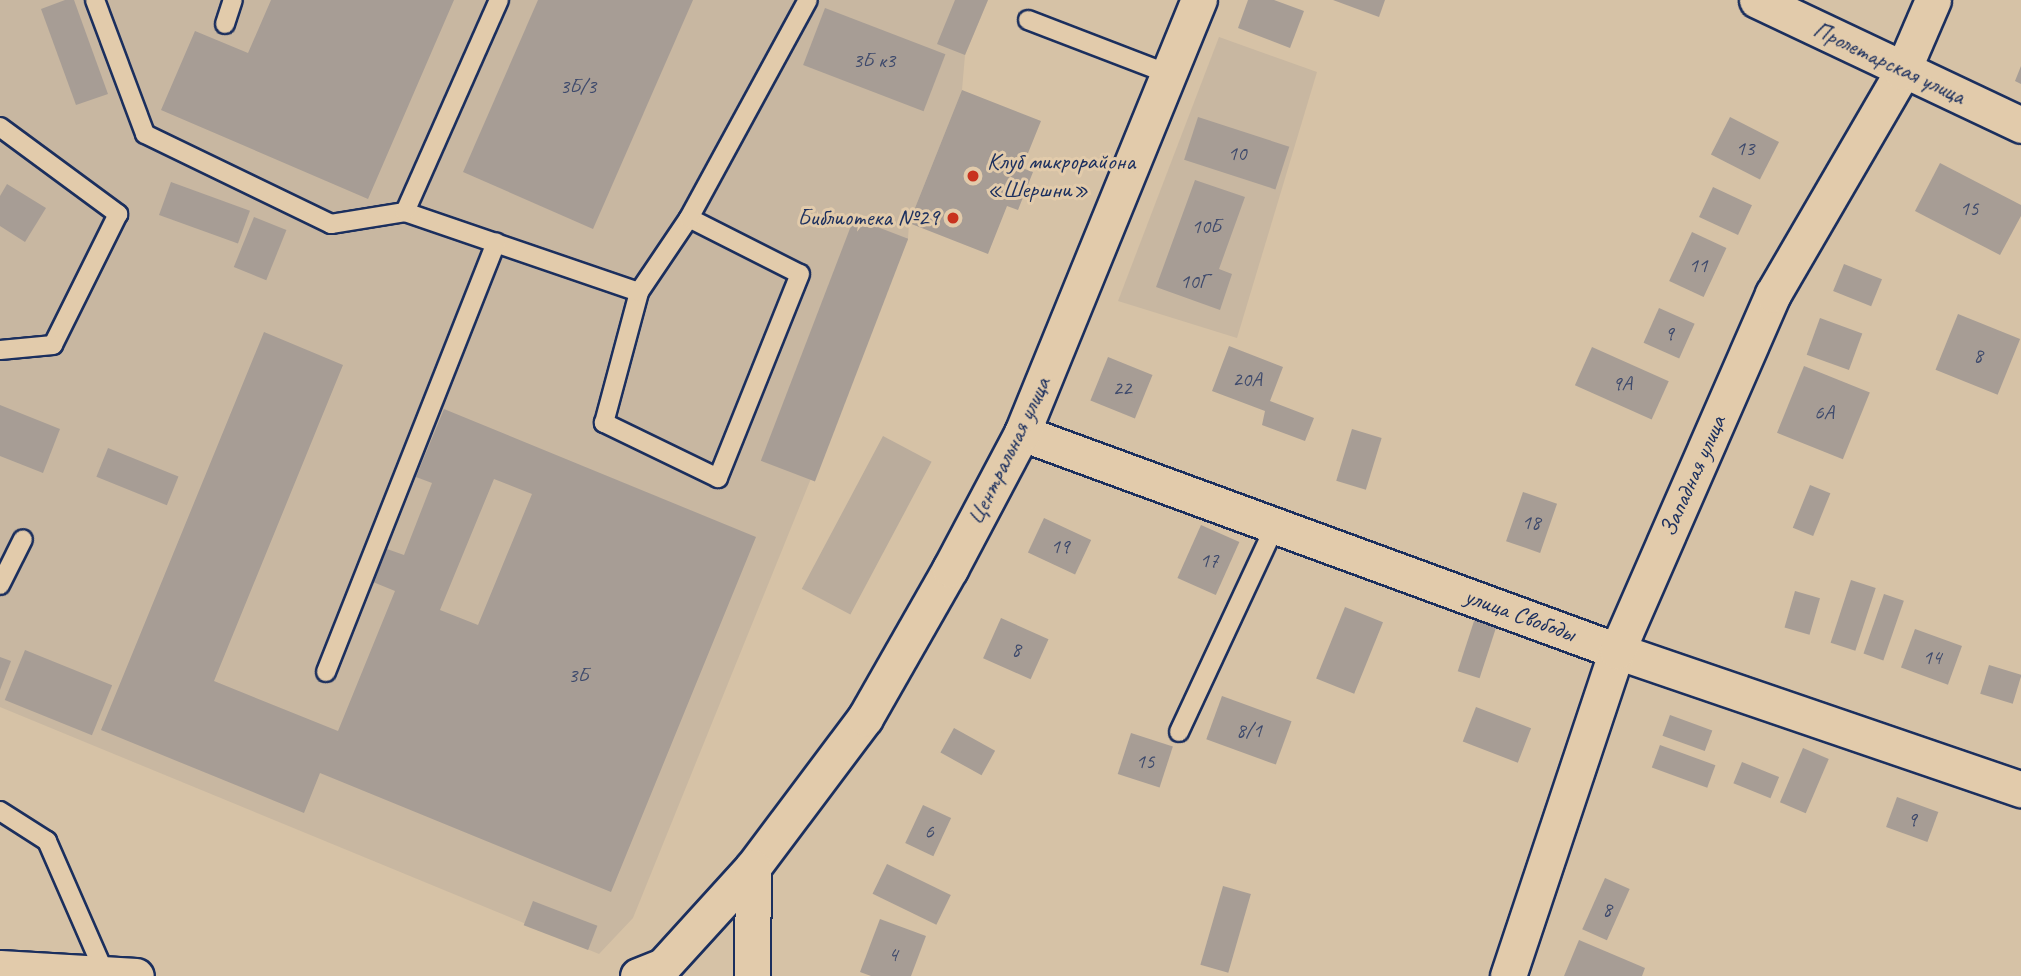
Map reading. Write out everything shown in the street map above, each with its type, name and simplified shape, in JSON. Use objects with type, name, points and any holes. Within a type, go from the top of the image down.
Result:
[{"type":"street","name":"Центральная улица","points":[[638,976],[663,966],[752,867],[865,718],[950,569],[1022,433],[1199,0]]},
{"type":"street","name":"Пролетарская улица","points":[[1757,0],[1902,72],[2021,125]]},
{"type":"street","name":"Западная улица","points":[[1508,976],[1617,651],[1773,294],[1902,72],[1933,0]]},
{"type":"street","name":"улица Свободы","points":[[1022,433],[1617,651],[2021,789]]},
{"type":"street","points":[[752,867],[752,976]]},
{"type":"street","points":[[0,968],[120,975]]},
{"type":"lane","points":[[95,0],[145,134],[331,224],[405,212],[639,292]]},
{"type":"lane","points":[[225,24],[233,0]]},
{"type":"lane","points":[[405,212],[499,0]]},
{"type":"lane","points":[[689,218],[800,274],[718,478],[604,423],[639,292],[689,218],[808,0]]},
{"type":"lane","points":[[1028,20],[1169,74]]},
{"type":"lane","points":[[0,127],[118,214],[53,345],[0,350]]},
{"type":"lane","points":[[326,672],[496,242]]},
{"type":"lane","points":[[1179,732],[1275,526]]},
{"type":"lane","points":[[0,585],[23,538]]},
{"type":"lane","points":[[0,811],[47,841],[120,975]]},
{"type":"shaded area","points":[[0,0],[988,0],[965,55],[962,90],[909,223],[908,239],[633,918],[599,954],[0,707]]},
{"type":"shaded area","points":[[1219,37],[1317,72],[1237,338],[1118,301]]},
{"type":"shaded area","points":[[883,436],[932,462],[850,615],[802,589]]},
{"type":"building","points":[[65,0],[74,0],[108,94],[76,105],[41,9]]},
{"type":"building","points":[[271,0],[454,0],[368,199],[161,110],[195,31],[248,53]]},
{"type":"building","points":[[538,0],[693,0],[593,229],[463,172]]},
{"type":"building","points":[[955,0],[988,0],[965,55],[937,44]]},
{"type":"building","points":[[1248,0],[1274,0],[1304,11],[1290,48],[1238,28]]},
{"type":"building","points":[[1333,0],[1385,0],[1379,17]]},
{"type":"building","points":[[825,8],[945,54],[924,111],[803,65]]},
{"type":"building","points":[[2021,66],[2021,84],[2015,81]]},
{"type":"building","points":[[962,90],[1041,121],[1022,168],[1033,172],[1018,210],[1007,206],[988,254],[909,223]]},
{"type":"building","points":[[1198,117],[1289,147],[1275,189],[1184,160]]},
{"type":"building","points":[[1730,117],[1779,142],[1760,179],[1711,154]]},
{"type":"building","points":[[1940,163],[2021,205],[2021,216],[2000,255],[1915,211]]},
{"type":"building","points":[[1195,180],[1245,197],[1219,269],[1232,274],[1220,310],[1156,287]]},
{"type":"building","points":[[171,182],[250,211],[238,244],[159,215]]},
{"type":"building","points":[[7,184],[46,208],[25,242],[0,226],[0,196]]},
{"type":"building","points":[[1713,187],[1752,205],[1738,235],[1699,217]]},
{"type":"building","points":[[254,217],[286,230],[266,280],[234,267]]},
{"type":"building","points":[[854,218],[908,239],[815,482],[761,461]]},
{"type":"building","points":[[1692,232],[1726,248],[1704,297],[1669,281]]},
{"type":"building","points":[[1844,264],[1882,279],[1871,306],[1833,291]]},
{"type":"building","points":[[1659,308],[1695,324],[1679,359],[1644,343]]},
{"type":"building","points":[[1958,314],[2020,339],[1998,395],[1936,370]]},
{"type":"building","points":[[1820,318],[1862,333],[1849,370],[1807,355]]},
{"type":"building","points":[[264,332],[343,365],[214,681],[338,731],[395,591],[373,582],[387,549],[404,555],[432,483],[416,477],[444,409],[756,537],[611,892],[320,773],[304,813],[101,730]],"holes":[[[494,479],[532,494],[478,625],[440,610]]]},
{"type":"building","points":[[1229,346],[1283,367],[1270,401],[1314,418],[1305,441],[1262,425],[1265,411],[1212,391]]},
{"type":"building","points":[[1592,347],[1669,381],[1652,420],[1575,385]]},
{"type":"building","points":[[1108,357],[1153,375],[1135,419],[1090,401]]},
{"type":"building","points":[[1804,366],[1870,393],[1843,459],[1777,433]]},
{"type":"building","points":[[0,405],[60,429],[43,473],[0,456]]},
{"type":"building","points":[[1352,429],[1382,438],[1366,490],[1336,481]]},
{"type":"building","points":[[108,448],[178,476],[167,505],[96,477]]},
{"type":"building","points":[[1810,485],[1830,493],[1813,536],[1793,528]]},
{"type":"building","points":[[1523,492],[1557,504],[1540,553],[1506,541]]},
{"type":"building","points":[[1044,518],[1091,540],[1075,574],[1028,552]]},
{"type":"building","points":[[1201,525],[1239,542],[1216,595],[1177,578]]},
{"type":"building","points":[[1851,580],[1876,588],[1855,651],[1831,643]]},
{"type":"building","points":[[1795,591],[1820,598],[1810,635],[1785,628]]},
{"type":"building","points":[[1884,594],[1904,601],[1883,660],[1863,654]]},
{"type":"building","points":[[1345,607],[1383,622],[1354,694],[1316,678]]},
{"type":"building","points":[[1001,618],[1049,639],[1031,679],[983,658]]},
{"type":"building","points":[[1475,618],[1497,625],[1480,678],[1458,671]]},
{"type":"building","points":[[1915,629],[1962,646],[1948,685],[1901,668]]},
{"type":"building","points":[[25,650],[112,685],[92,735],[5,700]]},
{"type":"building","points":[[0,657],[11,661],[0,690]]},
{"type":"building","points":[[1989,665],[2021,675],[2013,704],[1980,694]]},
{"type":"building","points":[[1222,696],[1292,721],[1276,765],[1206,739]]},
{"type":"building","points":[[1476,707],[1531,728],[1518,763],[1463,742]]},
{"type":"building","points":[[1670,715],[1712,730],[1705,751],[1662,736]]},
{"type":"building","points":[[954,728],[995,751],[982,775],[940,752]]},
{"type":"building","points":[[1131,733],[1173,747],[1160,787],[1118,774]]},
{"type":"building","points":[[1660,745],[1715,765],[1707,788],[1652,768]]},
{"type":"building","points":[[1803,748],[1829,759],[1806,813],[1780,802]]},
{"type":"building","points":[[1742,762],[1779,777],[1770,798],[1733,783]]},
{"type":"building","points":[[1897,797],[1938,812],[1927,842],[1886,827]]},
{"type":"building","points":[[923,805],[951,818],[933,856],[905,843]]},
{"type":"building","points":[[887,864],[951,895],[936,925],[873,894]]},
{"type":"building","points":[[1605,878],[1630,889],[1607,940],[1582,929]]},
{"type":"building","points":[[1223,886],[1251,894],[1228,973],[1200,965]]},
{"type":"building","points":[[533,901],[597,926],[588,950],[524,925]]},
{"type":"building","points":[[880,919],[926,936],[911,976],[871,976],[860,972]]},
{"type":"building","points":[[1579,940],[1645,968],[1642,976],[1564,976]]},
{"type":"place","name":"Клуб микрорайона «Шершни»","points":[[973,176]]},
{"type":"place","name":"Библиотека №29","points":[[953,218]]}]
